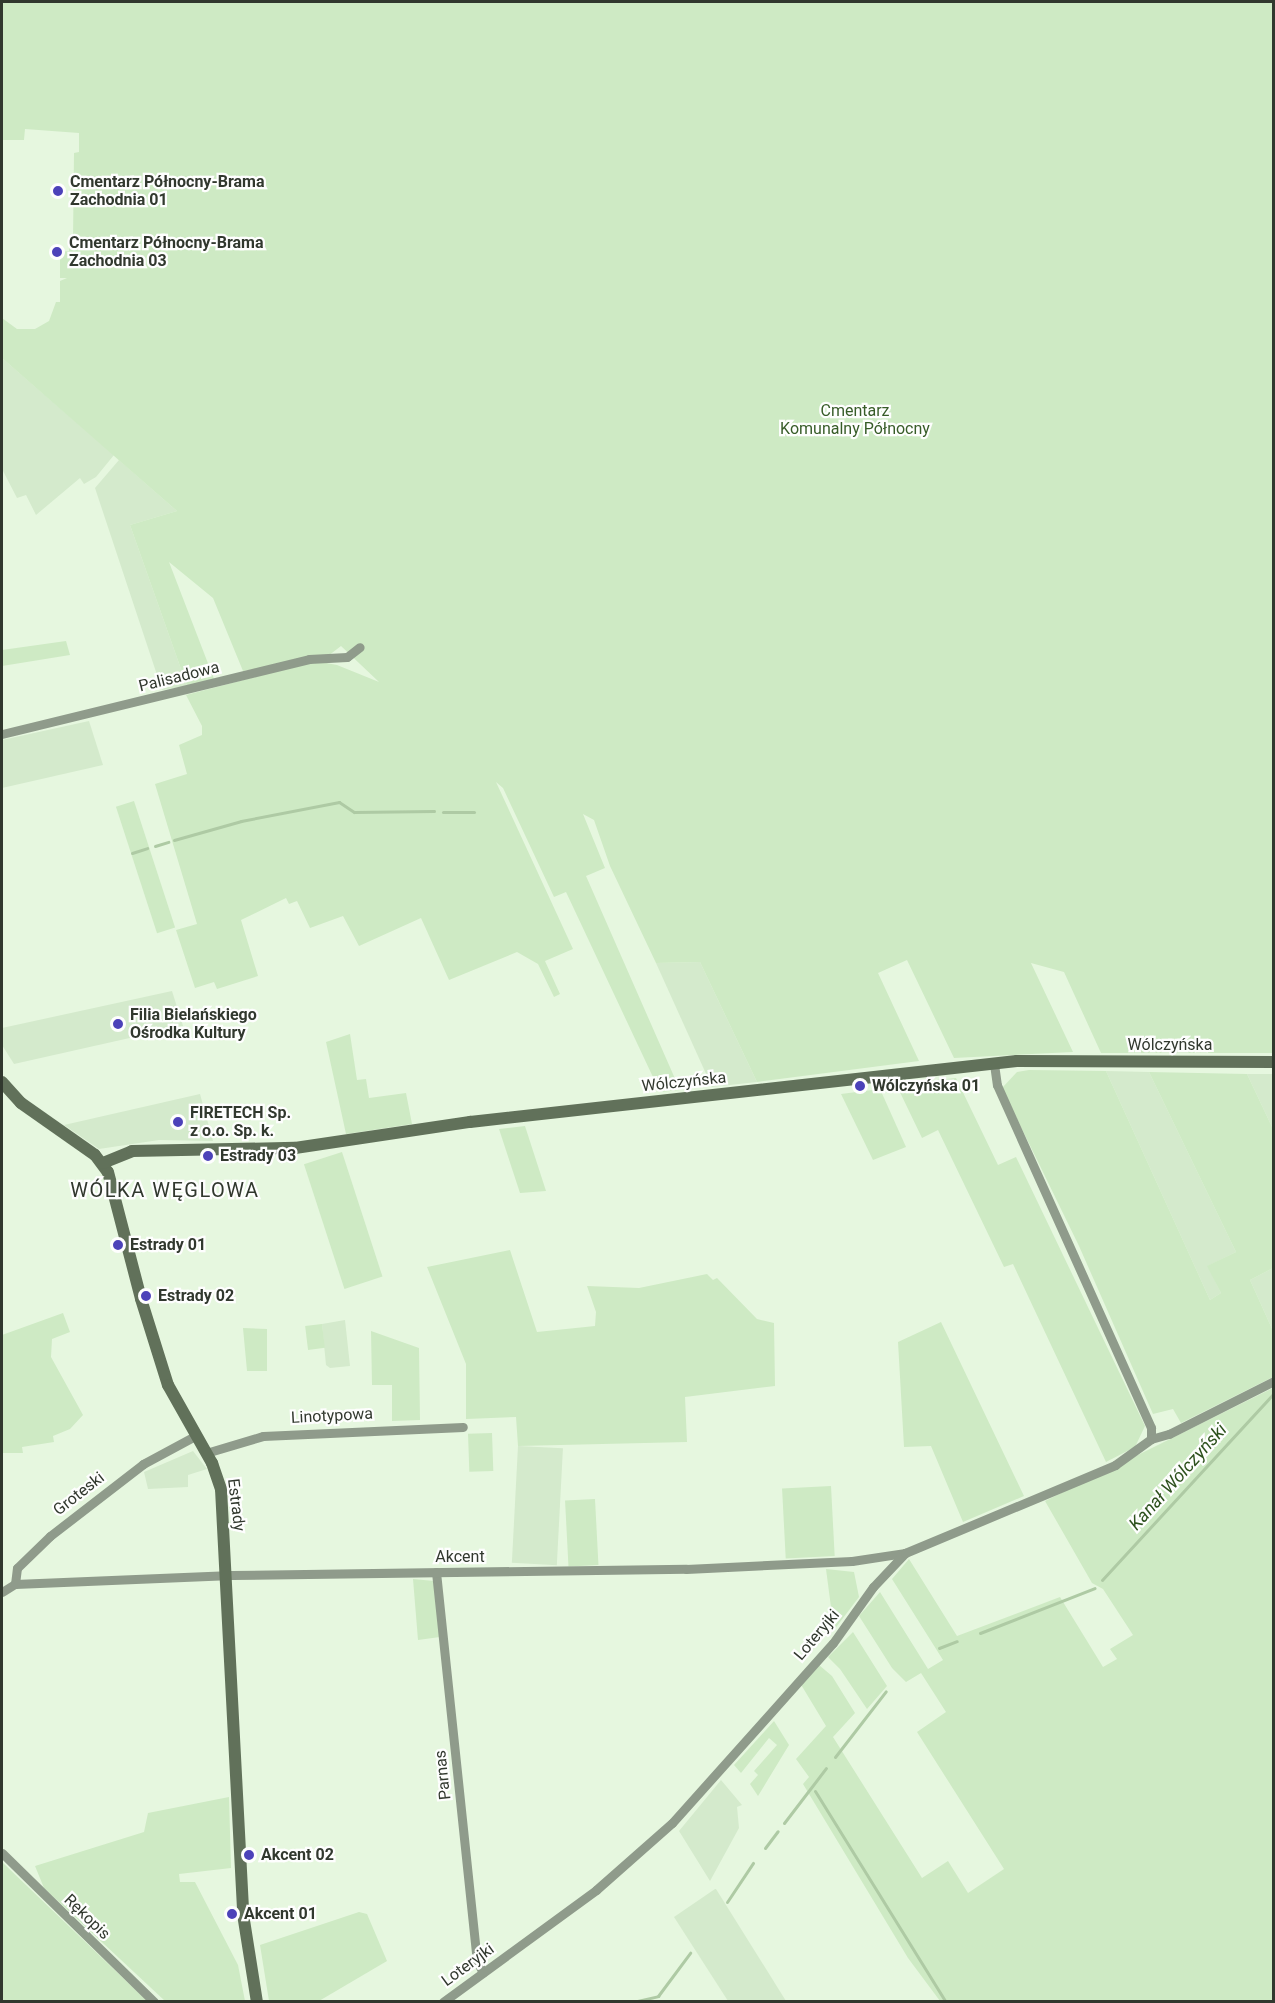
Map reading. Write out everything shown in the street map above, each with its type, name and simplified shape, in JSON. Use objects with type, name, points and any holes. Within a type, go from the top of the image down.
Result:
[{"type":"street","name":"Palisadowa","points":[[2,734],[309,659],[347,657],[360,647]]},
{"type":"street","name":"Wólczyńska","points":[[103,1163],[132,1151],[295,1148],[470,1122],[994,1064],[1274,1062]]},
{"type":"street","points":[[994,1064],[997,1085],[1152,1428],[1151,1439]]},
{"type":"street","points":[[2,1083],[21,1103],[103,1163]]},
{"type":"street","name":"Estrady","points":[[103,1163],[168,1385],[206,1453],[221,1489],[243,1914],[257,2001]]},
{"type":"street","name":"Loteryjki","points":[[443,2001],[617,1874],[672,1823],[833,1643],[873,1587],[905,1553],[1115,1465],[1151,1439],[1169,1434],[1274,1381]]},
{"type":"street","name":"Linotypowa","points":[[206,1453],[263,1436],[463,1427]]},
{"type":"street","name":"Groteski","points":[[15,1584],[20,1564],[50,1536],[143,1464],[195,1436]]},
{"type":"street","name":"Akcent","points":[[15,1584],[436,1572],[686,1569],[852,1561],[905,1553]]},
{"type":"street","name":"Parnas","points":[[436,1572],[477,1961],[483,1973]]},
{"type":"street","points":[[2,1593],[15,1584]]},
{"type":"street","name":"Rękopis","points":[[2,1853],[154,2001]]},
{"type":"shaded area","points":[[2,358],[114,455],[96,477],[84,484],[80,478],[36,515],[26,495],[17,498],[2,469]]},
{"type":"shaded area","points":[[119,460],[177,511],[130,525],[187,686],[162,690],[95,488]]},
{"type":"shaded area","points":[[89,721],[103,765],[2,788],[2,740]]},
{"type":"shaded area","points":[[700,962],[757,1082],[712,1087],[656,963]]},
{"type":"shaded area","points":[[172,991],[183,1026],[14,1064],[2,1045],[2,1028]]},
{"type":"shaded area","points":[[1106,1071],[1149,1072],[1236,1252],[1208,1266],[1221,1293],[1210,1300]]},
{"type":"shaded area","points":[[1247,1074],[1273,1074],[1273,1129]]},
{"type":"shaded area","points":[[200,1094],[213,1141],[159,1140],[99,1149],[64,1125]]},
{"type":"shaded area","points":[[1273,1268],[1273,1331],[1250,1280]]},
{"type":"shaded area","points":[[345,1320],[350,1366],[330,1368],[326,1365],[322,1324]]},
{"type":"shaded area","points":[[518,1446],[563,1448],[557,1565],[512,1563]]},
{"type":"shaded area","points":[[193,1451],[207,1469],[188,1475],[188,1487],[148,1489],[144,1472]]},
{"type":"shaded area","points":[[721,1780],[742,1805],[737,1807],[739,1828],[710,1881],[679,1831]]},
{"type":"shaded area","points":[[715,1889],[786,2001],[728,2001],[674,1917]]},
{"type":"green space","name":"Cmentarz Komunalny Północny","points":[[2,2],[1273,2],[1273,1053],[1101,1053],[1064,972],[1031,963],[1073,1052],[954,1058],[907,960],[878,973],[919,1061],[757,1082],[700,962],[656,963],[610,866],[594,820],[583,814],[605,868],[586,876],[680,1090],[660,1092],[566,892],[554,897],[503,788],[496,782],[573,949],[545,961],[560,994],[554,997],[538,964],[517,952],[449,980],[421,918],[359,946],[343,916],[310,928],[297,901],[289,904],[286,898],[241,920],[258,976],[217,989],[214,982],[195,988],[176,930],[197,924],[155,784],[187,774],[179,745],[202,735],[202,726],[186,695],[316,661],[337,665],[379,682],[341,646],[328,656],[243,671],[213,598],[169,562],[214,679],[187,686],[130,525],[177,511],[2,358],[2,318],[17,329],[35,329],[49,321],[56,302],[60,302],[60,281],[67,278],[60,278],[60,252],[69,251],[69,239],[73,239],[74,153],[79,152],[79,133],[25,129],[24,140],[2,140]]},
{"type":"green space","points":[[66,641],[70,655],[2,666],[2,650]]},
{"type":"green space","points":[[134,801],[175,927],[157,933],[116,807]]},
{"type":"green space","points":[[350,1034],[357,1080],[366,1079],[369,1098],[406,1093],[412,1124],[346,1134],[326,1042]]},
{"type":"green space","points":[[1029,1070],[1106,1071],[1210,1300],[1221,1293],[1207,1266],[1236,1252],[1149,1072],[1247,1074],[1273,1129],[1273,1268],[1250,1280],[1273,1331],[1273,1377],[1181,1423],[1173,1409],[1153,1414],[1079,1246],[1002,1088],[1017,1072]]},
{"type":"green space","points":[[956,1078],[998,1165],[1016,1157],[1145,1426],[1135,1447],[1106,1462],[1013,1264],[1004,1267],[938,1130],[922,1138],[896,1084]]},
{"type":"green space","points":[[880,1089],[906,1147],[873,1160],[841,1094]]},
{"type":"green space","points":[[525,1126],[546,1191],[520,1193],[499,1129]]},
{"type":"green space","points":[[342,1152],[382,1277],[344,1289],[304,1164]]},
{"type":"green space","points":[[510,1250],[537,1332],[595,1326],[596,1312],[587,1286],[639,1288],[707,1274],[713,1280],[717,1278],[757,1319],[774,1323],[775,1386],[685,1397],[687,1442],[518,1446],[516,1417],[466,1419],[466,1364],[427,1267]]},
{"type":"green space","points":[[63,1313],[70,1332],[52,1339],[51,1357],[83,1415],[70,1429],[53,1436],[54,1442],[22,1447],[23,1453],[2,1453],[2,1335]]},
{"type":"green space","points":[[941,1322],[1024,1496],[963,1522],[931,1446],[904,1447],[898,1342]]},
{"type":"green space","points":[[322,1324],[325,1348],[308,1350],[305,1326]]},
{"type":"green space","points":[[243,1328],[267,1329],[267,1371],[247,1371]]},
{"type":"green space","points":[[371,1331],[419,1348],[420,1420],[392,1421],[392,1385],[372,1385]]},
{"type":"green space","points":[[1273,1388],[1273,2001],[940,2001],[908,1958],[803,1784],[809,1777],[796,1759],[826,1726],[800,1683],[819,1665],[832,1676],[855,1713],[833,1737],[922,1878],[948,1861],[968,1893],[1004,1869],[917,1732],[946,1712],[921,1673],[906,1682],[892,1668],[859,1616],[880,1592],[928,1669],[943,1660],[892,1579],[909,1559],[957,1636],[1060,1597],[1103,1667],[1117,1659],[1110,1649],[1133,1635],[1103,1589],[1092,1583],[1045,1501]]},
{"type":"green space","points":[[492,1433],[493,1471],[469,1472],[468,1434]]},
{"type":"green space","points":[[831,1486],[835,1556],[786,1558],[782,1489]]},
{"type":"green space","points":[[595,1499],[598,1565],[568,1566],[565,1501]]},
{"type":"green space","points":[[826,1569],[854,1572],[859,1597],[834,1630]]},
{"type":"green space","points":[[413,1579],[434,1581],[440,1637],[418,1640]]},
{"type":"green space","points":[[853,1632],[887,1686],[867,1709],[840,1669],[828,1657]]},
{"type":"green space","points":[[774,1721],[789,1745],[758,1796],[750,1784],[758,1775],[754,1771],[777,1745],[769,1738],[741,1773],[734,1765]]},
{"type":"green space","points":[[229,1797],[231,1868],[179,1874],[180,1882],[195,1882],[238,1965],[245,2001],[165,2001],[44,1888],[35,1866],[144,1832],[148,1813]]},
{"type":"green space","points":[[2,1862],[147,2001],[2,2001]]},
{"type":"green space","points":[[359,1912],[367,1914],[387,1961],[319,2001],[269,2001],[260,1945]]},
{"type":"waterway","points":[[174,840],[241,821],[339,802],[354,812],[434,811]]},
{"type":"waterway","points":[[443,812],[474,812]]},
{"type":"waterway","points":[[155,846],[168,842]]},
{"type":"waterway","points":[[132,853],[147,848]]},
{"type":"waterway","name":"Kanał Wólczyński","points":[[1102,1580],[1274,1393]]},
{"type":"waterway","name":"Kanał Wólczyński","points":[[980,1633],[1095,1588]]},
{"type":"waterway","name":"Kanał Wólczyński","points":[[939,1648],[957,1641]]},
{"type":"waterway","name":"Kanał Wólczyński","points":[[835,1757],[886,1691]]},
{"type":"waterway","name":"Kanał Wólczyński","points":[[784,1823],[826,1768]]},
{"type":"waterway","points":[[815,1791],[946,2002]]},
{"type":"waterway","name":"Kanał Wólczyński","points":[[765,1848],[778,1831]]},
{"type":"waterway","name":"Kanał Wólczyński","points":[[727,1902],[753,1863]]},
{"type":"waterway","name":"Kanał Wólczyński","points":[[633,2002],[658,1996],[690,1953]]},
{"type":"place","name":"Cmentarz Północny-Brama Zachodnia 01","points":[[58,191]]},
{"type":"place","name":"Cmentarz Północny-Brama Zachodnia 03","points":[[57,252]]},
{"type":"place","name":"Filia Bielańskiego Ośrodka Kultury","points":[[118,1024]]},
{"type":"place","name":"Wólczyńska 01","points":[[860,1086]]},
{"type":"place","name":"FIRETECH Sp. z o.o. Sp. k.","points":[[178,1122]]},
{"type":"place","name":"Estrady 03","points":[[208,1156]]},
{"type":"place","name":"Estrady 01","points":[[118,1245]]},
{"type":"place","name":"Estrady 02","points":[[146,1296]]},
{"type":"place","name":"Akcent 02","points":[[249,1855]]},
{"type":"place","name":"Akcent 01","points":[[232,1914]]},
{"type":"district","name":"WÓLKA WĘGLOWA","points":[[165,1190]]}]
